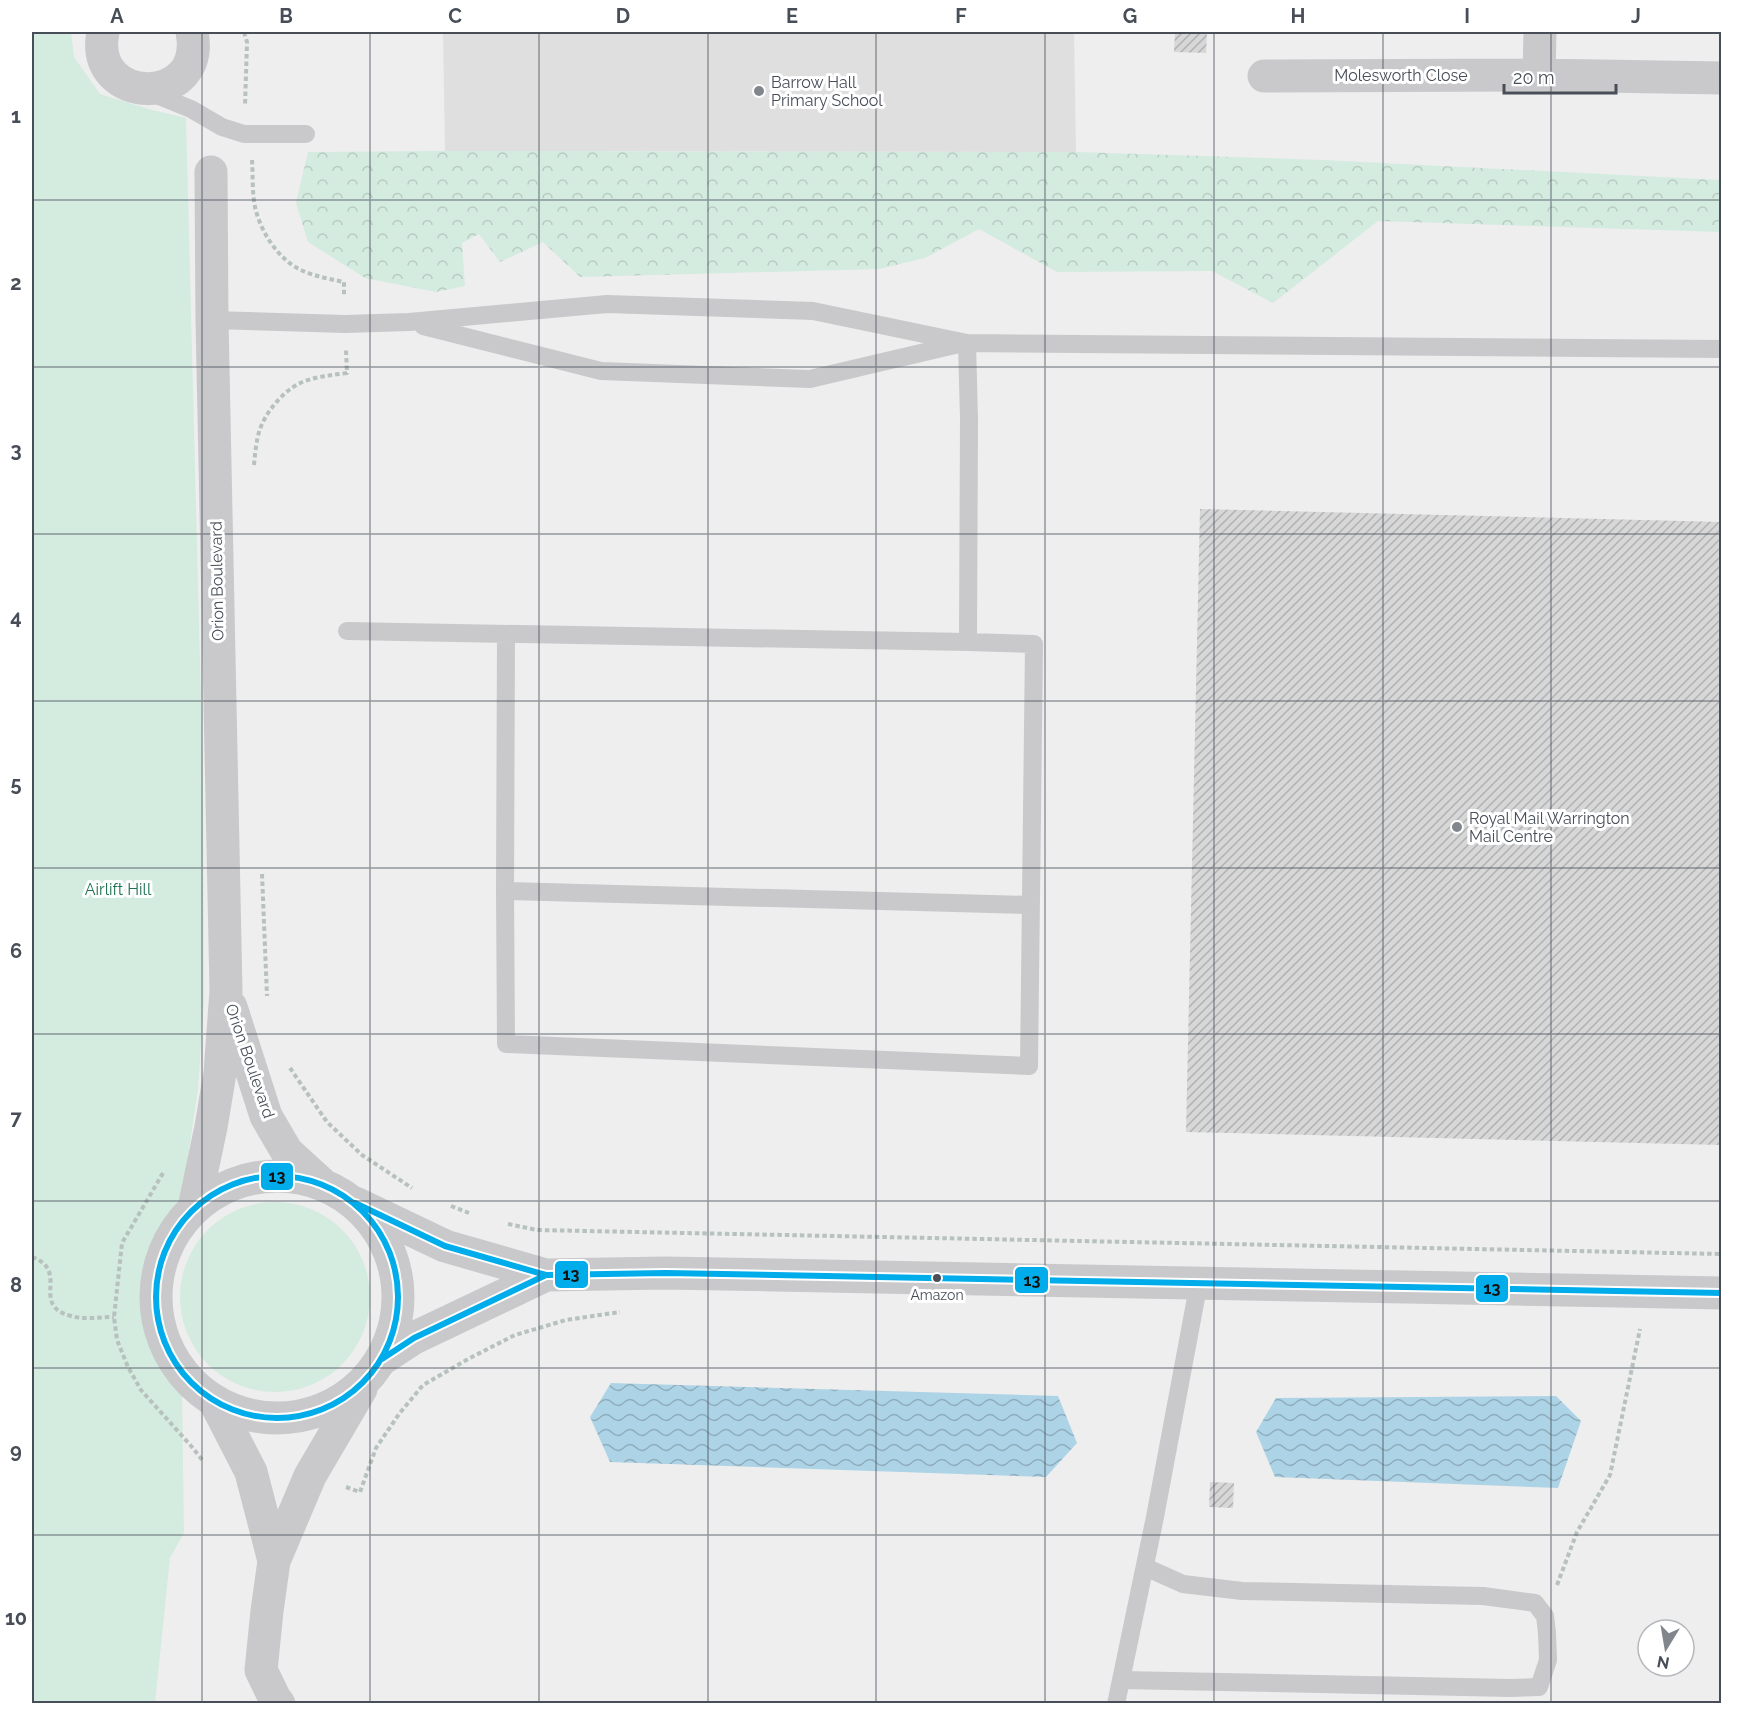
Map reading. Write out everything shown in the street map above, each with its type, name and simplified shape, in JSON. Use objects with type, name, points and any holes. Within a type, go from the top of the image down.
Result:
[{"type":"street","points":[[103,32],[101,50],[106,64],[116,77],[129,86],[144,90],[160,88],[174,81],[185,70],[192,56],[194,42],[192,32]]},
{"type":"street","points":[[1539,75],[1540,32]]},
{"type":"street","name":"Molesworth Close","points":[[1264,76],[1539,75],[1722,78]]},
{"type":"street","name":"Orion Boulevard","points":[[194,1208],[220,1072],[226,991],[211,172]]},
{"type":"street","name":"Orion Boulevard","points":[[226,991],[266,1116],[287,1152],[322,1184]]},
{"type":"street","points":[[546,1275],[414,1338],[374,1370],[341,1401],[311,1414],[279,1419],[246,1415],[215,1402],[186,1378],[166,1347],[156,1310],[158,1273],[164,1255],[171,1237],[194,1208],[216,1192],[242,1181],[268,1176],[296,1177],[322,1184],[354,1203],[445,1246],[546,1275],[666,1273],[1722,1293]]},
{"type":"street","points":[[279,1704],[261,1670],[274,1561],[310,1476],[374,1370],[395,1327],[399,1293],[393,1259],[378,1229],[354,1203]]},
{"type":"street","points":[[215,1402],[251,1472],[274,1561]]},
{"type":"lane","points":[[144,90],[191,109],[222,127],[244,134],[306,134]]},
{"type":"lane","points":[[212,320],[345,324],[409,322],[607,304],[813,311],[967,343],[1722,349]]},
{"type":"lane","points":[[409,322],[601,371],[810,379],[967,343]]},
{"type":"lane","points":[[967,343],[968,642]]},
{"type":"lane","points":[[347,631],[968,642],[1034,644],[1029,1066],[506,1044],[506,634]]},
{"type":"lane","points":[[505,891],[1030,905]]},
{"type":"lane","points":[[1116,1704],[1145,1567],[1199,1282]]},
{"type":"lane","points":[[1122,1680],[1498,1688],[1538,1695],[1548,1660],[1545,1616],[1535,1603],[1483,1596],[1242,1591],[1183,1584],[1145,1567]]},
{"type":"path","points":[[244,32],[247,42],[244,116]]},
{"type":"path","points":[[252,156],[255,206],[259,221],[269,239],[282,256],[298,268],[344,282]]},
{"type":"path","points":[[164,1170],[122,1242],[114,1317],[117,1340],[141,1390],[204,1464]]},
{"type":"path","points":[[32,1257],[42,1261],[48,1268],[50,1299],[54,1307],[62,1313],[86,1318],[114,1317]]},
{"type":"path","points":[[360,1492],[376,1448],[399,1413],[423,1385],[515,1335],[566,1320],[622,1312]]},
{"type":"path","points":[[1545,1616],[1577,1532],[1610,1475],[1640,1329]]},
{"type":"shaded area","name":"Barrow Hall Primary School","points":[[443,32],[1074,32],[1076,152],[445,151]]},
{"type":"green space","name":"Airlift Hill","points":[[32,32],[71,32],[74,57],[100,94],[186,118],[203,780],[204,998],[198,1089],[181,1204],[157,1278],[152,1319],[182,1390],[184,1533],[170,1558],[155,1703],[32,1704]]},
{"type":"green space","points":[[308,152],[1076,152],[1323,160],[1721,180],[1721,232],[1378,221],[1273,303],[1212,271],[1057,272],[979,229],[925,258],[879,269],[580,277],[543,242],[500,262],[479,234],[462,243],[465,286],[436,292],[365,278],[308,242],[296,203]]},
{"type":"green space","points":[[275,1202],[302,1206],[328,1218],[342,1230],[354,1244],[366,1270],[370,1297],[366,1324],[354,1350],[342,1364],[328,1376],[302,1388],[275,1392],[248,1388],[222,1376],[208,1364],[196,1350],[184,1324],[180,1297],[184,1270],[196,1244],[208,1230],[222,1218],[248,1206]]},
{"type":"water","points":[[611,1383],[1058,1396],[1077,1443],[1046,1477],[610,1462],[590,1417]]},
{"type":"water","points":[[1556,1396],[1581,1421],[1558,1488],[1275,1477],[1256,1432],[1276,1398]]},
{"type":"building","points":[[1175,32],[1207,32],[1206,53],[1174,52]]},
{"type":"building","name":"Royal Mail Warrington Mail Centre","points":[[1200,509],[1722,522],[1722,1145],[1186,1132]]},
{"type":"building","points":[[1210,1482],[1234,1483],[1233,1508],[1209,1507]]},
{"type":"transit line","name":"13","points":[[277,1176],[301,1178],[334,1190],[354,1204],[370,1220],[384,1240],[393,1262],[398,1297],[396,1321],[384,1354],[370,1374],[354,1390],[334,1404],[312,1413],[277,1418],[253,1416],[220,1404],[200,1390],[184,1374],[170,1354],[161,1332],[156,1297],[158,1273],[170,1240],[184,1220],[200,1204],[220,1190],[242,1181],[277,1176]]},
{"type":"transit line","name":"13","points":[[355,1203],[445,1246],[546,1275],[666,1273],[1722,1293]]},
{"type":"transit line","name":"13","points":[[382,1359],[414,1338],[546,1275]]},
{"type":"place","name":"Barrow Hall Primary School","points":[[759,91]]},
{"type":"place","name":"Royal Mail Warrington Mail Centre","points":[[1457,827]]},
{"type":"place","name":"Amazon","points":[[937,1278]]}]
